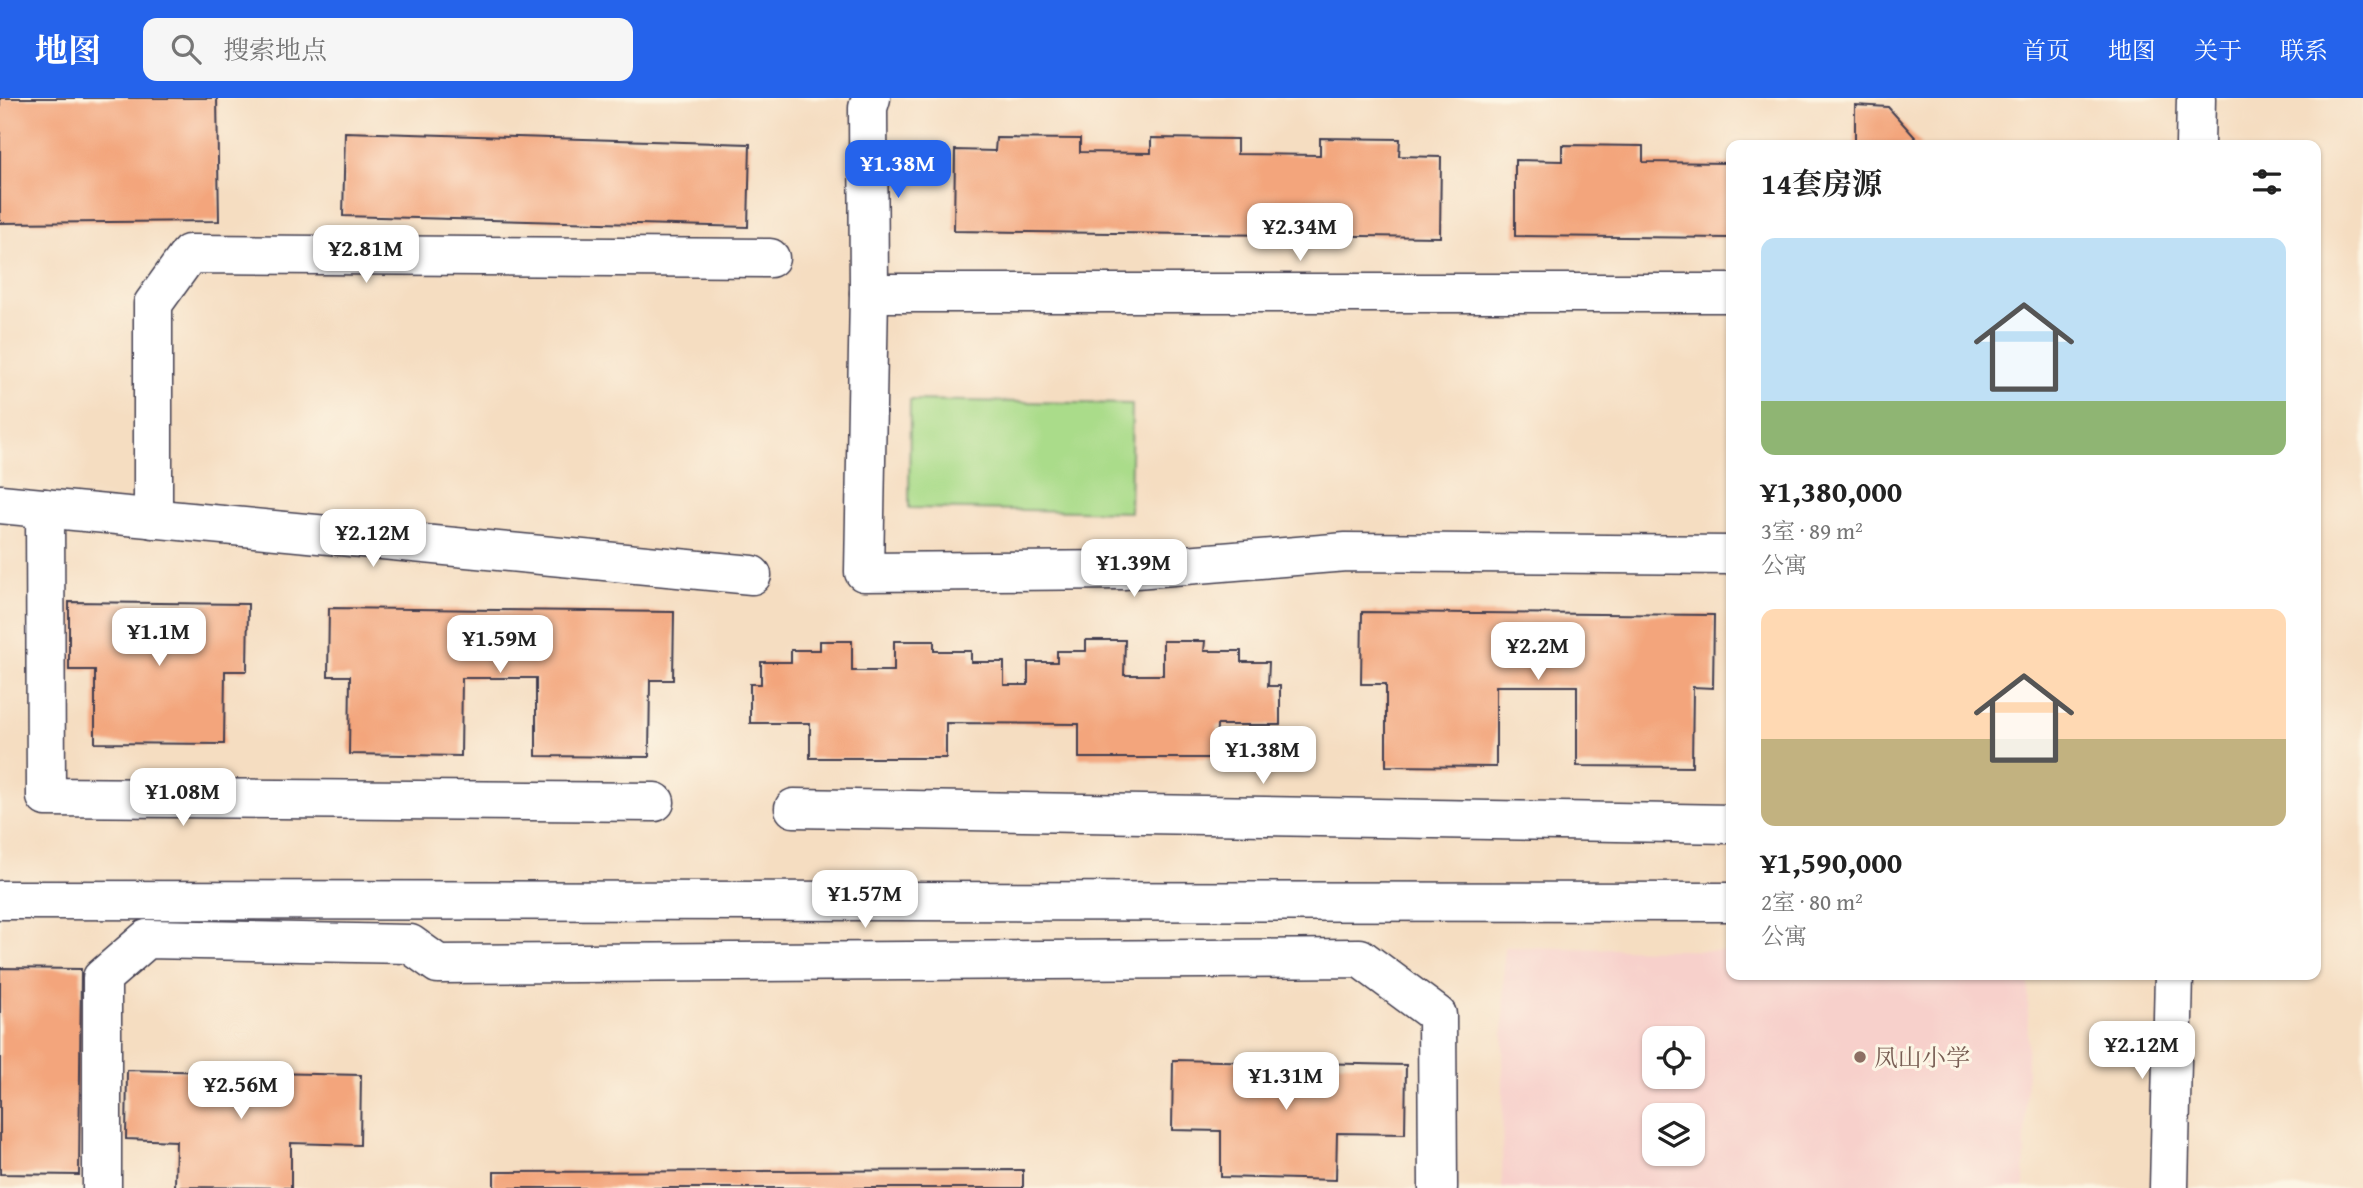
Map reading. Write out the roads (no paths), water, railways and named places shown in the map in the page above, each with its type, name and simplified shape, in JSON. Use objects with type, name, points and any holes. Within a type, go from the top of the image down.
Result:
[{"type":"street","points":[[872,98],[867,108],[869,293],[864,572],[1123,570],[1346,552],[1726,555]]},
{"type":"street","points":[[2195,140],[2196,98]]},
{"type":"street","points":[[153,519],[153,304],[189,254],[770,258]]},
{"type":"street","points":[[869,293],[1726,293]]},
{"type":"street","points":[[0,504],[752,575]]},
{"type":"street","points":[[45,508],[46,797],[655,802]]},
{"type":"street","points":[[794,808],[1726,824]]},
{"type":"street","points":[[0,900],[1726,902]]},
{"type":"street","points":[[102,1188],[102,978],[147,939],[410,944],[438,964],[1360,958],[1437,1015],[1438,1188]]},
{"type":"street","points":[[2169,1188],[2174,980]]},
{"type":"place","name":"凤山小学","points":[[1860,1057]]}]
